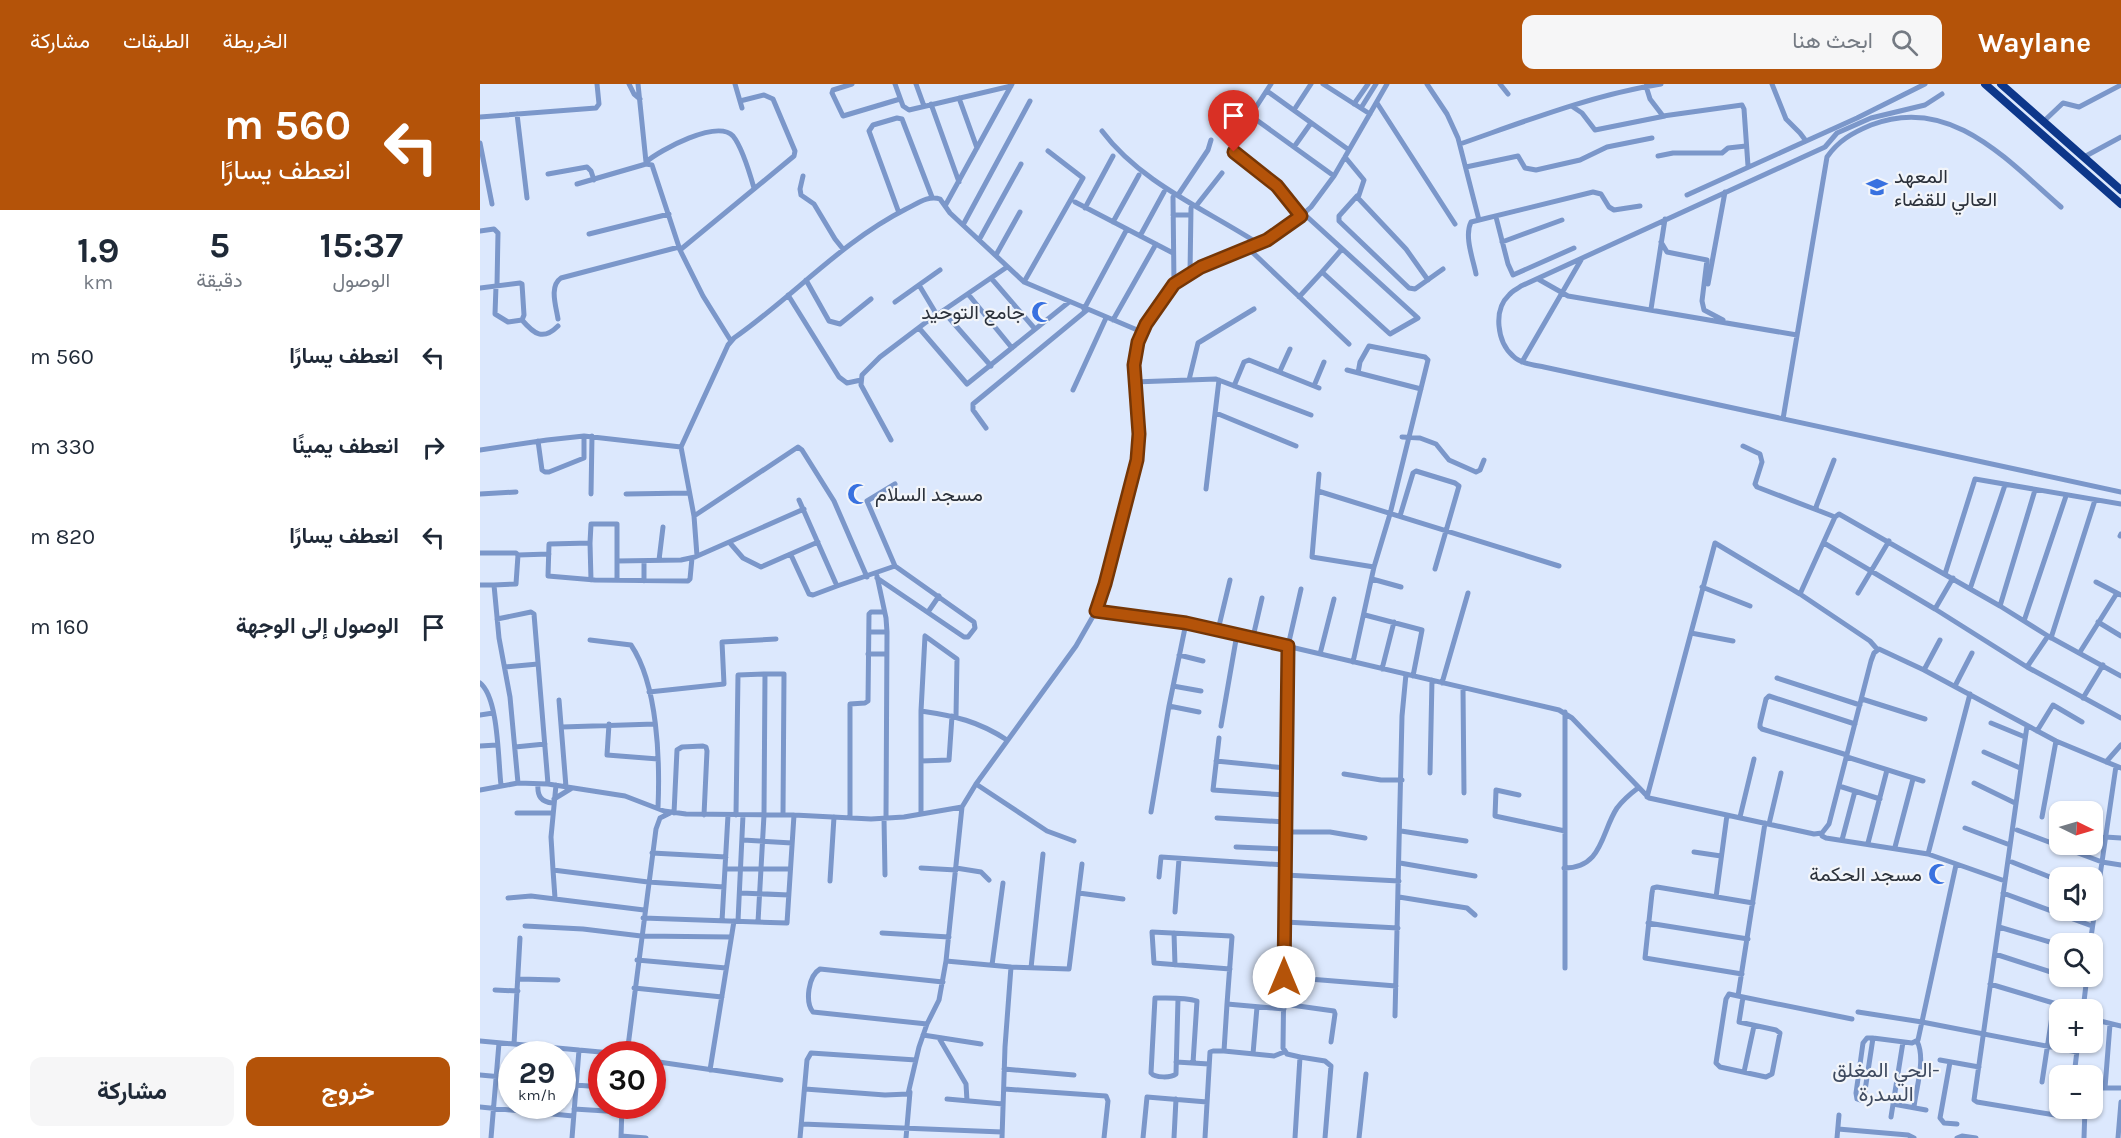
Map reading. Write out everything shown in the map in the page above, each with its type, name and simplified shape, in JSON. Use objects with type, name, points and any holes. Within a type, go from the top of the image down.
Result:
[{"type":"highway","points":[[1985,84],[2121,204]]},
{"type":"highway","points":[[2001,84],[2121,190]]},
{"type":"street","points":[[480,117],[596,108],[599,104],[597,84]]},
{"type":"street","points":[[629,84],[634,94],[640,99]]},
{"type":"street","points":[[638,84],[646,163]]},
{"type":"street","points":[[558,319],[554,288],[556,281],[680,248],[791,160],[795,151],[773,99],[764,95],[741,105],[735,84]]},
{"type":"street","points":[[852,84],[833,90],[832,93],[843,116],[900,99]]},
{"type":"street","points":[[895,84],[904,108],[907,109],[1012,85]]},
{"type":"street","points":[[916,84],[924,106]]},
{"type":"street","points":[[1244,127],[1271,84]]},
{"type":"street","points":[[1293,110],[1311,84]]},
{"type":"street","points":[[1323,84],[1370,114]]},
{"type":"street","points":[[1354,104],[1368,84]]},
{"type":"street","points":[[1361,108],[1376,84]]},
{"type":"street","points":[[906,1138],[910,1092],[916,1060],[927,1024],[938,1004],[943,982],[962,807],[1007,740],[1076,646],[1096,611],[1137,460],[1139,434],[1134,382],[1137,350],[1142,332],[1152,312],[1174,284],[1211,262],[1259,244],[1291,225],[1302,215],[1334,176],[1386,84]]},
{"type":"street","points":[[1427,84],[1434,88],[1460,144],[1479,220]]},
{"type":"street","points":[[1500,84],[1508,94]]},
{"type":"street","points":[[1460,144],[1571,107],[1661,84]]},
{"type":"street","points":[[1772,84],[1786,119],[1806,141]]},
{"type":"street","points":[[1687,195],[1926,84]]},
{"type":"street","points":[[945,206],[1012,85]]},
{"type":"street","points":[[2043,122],[2063,103],[2079,106],[2121,85]]},
{"type":"street","points":[[1646,86],[1650,99],[1665,116]]},
{"type":"street","points":[[1267,91],[1349,150]]},
{"type":"street","points":[[1942,94],[1925,105],[1862,122],[1837,133],[1825,147],[1521,286],[1502,304],[1499,330],[1505,347],[1513,357],[1522,362],[2121,492]]},
{"type":"street","points":[[959,98],[977,148]]},
{"type":"street","points":[[963,225],[1030,101]]},
{"type":"street","points":[[1377,103],[1455,224]]},
{"type":"street","points":[[931,104],[959,182]]},
{"type":"street","points":[[1571,107],[1580,111],[1595,130],[1665,116],[1742,105],[1748,166]]},
{"type":"street","points":[[517,114],[526,198]]},
{"type":"street","points":[[1251,116],[1334,176]]},
{"type":"street","points":[[1783,419],[1827,157],[1836,144],[1884,120],[1908,117],[1931,119],[1956,126],[1983,140],[2061,207]]},
{"type":"street","points":[[899,213],[870,131],[873,125],[897,118],[902,119],[932,197]]},
{"type":"street","points":[[1294,147],[1311,123]]},
{"type":"street","points":[[1102,131],[1120,154],[1175,196],[1259,244]]},
{"type":"street","points":[[577,184],[646,163],[658,153],[707,132],[727,132],[733,136],[739,147],[754,188]]},
{"type":"street","points":[[2084,157],[2121,137]]},
{"type":"street","points":[[1466,167],[1518,156],[1525,168],[1536,170],[1580,160],[1607,147],[1652,138]]},
{"type":"street","points":[[1174,284],[1175,196],[1208,150],[1211,140]]},
{"type":"street","points":[[480,143],[492,204]]},
{"type":"street","points":[[1658,156],[1673,153],[1722,153],[1728,148],[1746,146]]},
{"type":"street","points":[[1024,282],[1083,178],[1048,151]]},
{"type":"street","points":[[1234,152],[1277,186],[1302,215],[1418,318],[1390,334],[1322,272]]},
{"type":"street","points":[[1085,208],[1113,156]]},
{"type":"street","points":[[1345,157],[1364,180],[1357,196],[1339,216],[1339,221],[1344,228],[1409,288],[1415,289],[1443,269]]},
{"type":"street","points":[[646,163],[653,167],[680,248],[703,296],[731,341]]},
{"type":"street","points":[[979,240],[1021,164]]},
{"type":"street","points":[[548,174],[587,167],[594,180]]},
{"type":"street","points":[[1190,273],[1190,215],[1193,207],[1222,173]]},
{"type":"street","points":[[1113,222],[1138,175]]},
{"type":"street","points":[[803,176],[801,195],[814,204],[843,249]]},
{"type":"street","points":[[1140,236],[1164,192]]},
{"type":"street","points":[[1476,274],[1470,251],[1468,228],[1471,222],[1593,192],[1601,194],[1609,207],[1614,210],[1640,206]]},
{"type":"street","points":[[1704,310],[1725,192]]},
{"type":"street","points":[[1357,196],[1406,249],[1428,280]]},
{"type":"street","points":[[590,543],[550,543],[549,577],[591,580],[690,580],[694,557],[694,516],[681,447],[731,341],[871,228],[932,197],[940,199],[963,225],[1024,282],[1142,332]]},
{"type":"street","points":[[1075,202],[1173,253]]},
{"type":"street","points":[[996,255],[1020,212]]},
{"type":"street","points":[[589,234],[669,213]]},
{"type":"street","points":[[1173,215],[1190,215]]},
{"type":"street","points":[[1496,217],[1511,272],[1515,275],[1574,248]]},
{"type":"street","points":[[1651,309],[1665,219]]},
{"type":"street","points":[[1502,242],[1562,220]]},
{"type":"street","points":[[480,231],[494,229],[498,232],[495,314],[508,322],[522,320]]},
{"type":"street","points":[[986,428],[973,410],[974,404],[1085,309],[1126,229]]},
{"type":"street","points":[[1661,242],[1667,252],[1707,260],[1702,301],[1704,310],[1729,323]]},
{"type":"street","points":[[1113,320],[1156,244]]},
{"type":"street","points":[[1249,249],[1348,344]]},
{"type":"street","points":[[1299,297],[1342,249]]},
{"type":"street","points":[[1522,362],[1582,258]]},
{"type":"street","points":[[891,440],[861,380],[862,375],[880,357],[1007,267]]},
{"type":"street","points":[[895,302],[940,270]]},
{"type":"street","points":[[991,278],[1035,329]]},
{"type":"street","points":[[1538,279],[1562,294],[1797,335]]},
{"type":"street","points":[[806,280],[829,321],[835,324],[840,324],[871,299]]},
{"type":"street","points":[[480,288],[522,284],[524,315],[522,320]]},
{"type":"street","points":[[919,285],[940,313],[991,366]]},
{"type":"street","points":[[968,294],[1012,348]]},
{"type":"street","points":[[788,296],[839,377],[847,383],[861,380]]},
{"type":"street","points":[[919,328],[969,384],[1069,302]]},
{"type":"street","points":[[1189,380],[1198,343],[1254,309]]},
{"type":"street","points":[[1073,390],[1106,318]]},
{"type":"street","points":[[522,320],[533,332],[541,335],[550,333],[558,326]]},
{"type":"street","points":[[1353,662],[1374,567],[1390,514],[1406,437],[1428,362],[1425,357],[1369,346],[1360,362],[1358,373]]},
{"type":"street","points":[[1280,371],[1290,349]]},
{"type":"street","points":[[1234,386],[1247,360],[1317,387],[1324,362]]},
{"type":"street","points":[[1347,370],[1421,388]]},
{"type":"street","points":[[1134,382],[1219,380],[1311,415]]},
{"type":"street","points":[[1206,489],[1219,380]]},
{"type":"street","points":[[1216,413],[1296,446]]},
{"type":"street","points":[[480,450],[584,436],[681,447]]},
{"type":"street","points":[[538,441],[542,470],[549,472],[584,458],[584,436]]},
{"type":"street","points":[[591,494],[592,436]]},
{"type":"street","points":[[1406,437],[1420,438],[1436,444],[1449,460],[1476,472],[1480,470],[1484,460]]},
{"type":"street","points":[[1743,446],[1761,454],[1762,459],[1755,484],[1757,487],[1835,517]]},
{"type":"street","points":[[694,516],[798,447],[827,488],[867,577]]},
{"type":"street","points":[[1211,451],[1218,453]]},
{"type":"street","points":[[1817,510],[1817,504],[1833,460]]},
{"type":"street","points":[[1400,516],[1413,473],[1420,471],[1460,486],[1435,569]]},
{"type":"street","points":[[1318,474],[1312,557],[1374,567]]},
{"type":"street","points":[[1945,574],[1973,480],[1977,478],[2005,485],[2121,504]]},
{"type":"street","points":[[877,576],[965,638],[975,627],[974,622],[896,566],[867,502],[867,499],[895,484]]},
{"type":"street","points":[[1970,589],[2005,485]]},
{"type":"street","points":[[2000,606],[2035,490]]},
{"type":"street","points":[[1318,491],[1559,566]]},
{"type":"street","points":[[480,494],[516,492]]},
{"type":"street","points":[[626,494],[689,493]]},
{"type":"street","points":[[2024,621],[2066,496]]},
{"type":"street","points":[[799,500],[837,586]]},
{"type":"street","points":[[2027,667],[2050,637],[2095,500]]},
{"type":"street","points":[[617,561],[694,557],[804,509]]},
{"type":"street","points":[[1800,594],[1835,517],[1839,514],[1845,515],[2050,637],[2121,676]]},
{"type":"street","points":[[591,580],[591,524],[617,524],[617,580]]},
{"type":"street","points":[[659,560],[663,527]]},
{"type":"street","points":[[1858,593],[1889,541]]},
{"type":"street","points":[[730,543],[743,558],[759,567],[818,542]]},
{"type":"street","points":[[1647,797],[1715,543],[1800,594],[1870,641],[1878,649],[1955,686],[2056,741],[2118,767],[2101,867]]},
{"type":"street","points":[[1824,543],[2027,667],[2121,718]]},
{"type":"street","points":[[480,552],[516,553],[518,555],[549,554]]},
{"type":"street","points":[[480,585],[516,584],[518,555]]},
{"type":"street","points":[[791,555],[809,594],[813,595],[867,577],[877,576],[896,566]]},
{"type":"street","points":[[644,561],[644,581]]},
{"type":"street","points":[[877,576],[887,632],[885,875]]},
{"type":"street","points":[[1935,609],[1953,578]]},
{"type":"street","points":[[1372,579],[1401,587]]},
{"type":"street","points":[[1218,630],[1230,580]]},
{"type":"street","points":[[2080,652],[2098,622],[2119,594],[2096,582]]},
{"type":"street","points":[[494,585],[497,619],[510,697],[518,783]]},
{"type":"street","points":[[1702,587],[1750,606]]},
{"type":"street","points":[[1284,1052],[1288,646],[1301,589]]},
{"type":"street","points":[[1442,683],[1468,593]]},
{"type":"street","points":[[928,612],[939,596]]},
{"type":"street","points":[[1253,637],[1262,598]]},
{"type":"street","points":[[1320,654],[1334,599]]},
{"type":"street","points":[[1096,611],[1186,623],[1237,633],[1564,712],[1579,724],[1647,797],[1814,834],[1822,833],[1829,824],[1871,661],[1878,649]]},
{"type":"street","points":[[850,818],[850,704],[867,701],[869,613],[884,612]]},
{"type":"street","points":[[497,619],[533,613],[548,784]]},
{"type":"street","points":[[1365,615],[1423,631],[1409,675],[1403,707],[1395,1016]]},
{"type":"street","points":[[1382,669],[1394,622]]},
{"type":"street","points":[[2098,622],[2121,636]]},
{"type":"street","points":[[1151,812],[1186,623]]},
{"type":"street","points":[[869,632],[887,632]]},
{"type":"street","points":[[1221,726],[1237,633]]},
{"type":"street","points":[[1691,633],[1733,641]]},
{"type":"street","points":[[921,760],[948,761],[954,716],[957,659],[926,636],[924,638],[921,711],[921,760],[921,814]]},
{"type":"street","points":[[649,692],[724,684],[723,642],[776,639]]},
{"type":"street","points":[[590,640],[632,646],[644,671],[655,724],[658,808]]},
{"type":"street","points":[[1924,670],[1940,640]]},
{"type":"street","points":[[1955,686],[1972,653]]},
{"type":"street","points":[[868,654],[886,654]]},
{"type":"street","points":[[1179,655],[1203,661]]},
{"type":"street","points":[[505,668],[538,664]]},
{"type":"street","points":[[2083,698],[2103,665]]},
{"type":"street","points":[[758,922],[764,815],[765,674]]},
{"type":"street","points":[[736,815],[738,675],[784,674],[783,815]]},
{"type":"street","points":[[1777,678],[1925,719]]},
{"type":"street","points":[[1430,773],[1432,680]]},
{"type":"street","points":[[480,683],[487,691],[493,713],[501,785]]},
{"type":"street","points":[[1173,686],[1201,691]]},
{"type":"street","points":[[1463,688],[1464,793]]},
{"type":"street","points":[[1928,854],[1970,694]]},
{"type":"street","points":[[1856,724],[1769,696],[1766,699],[1760,727],[1923,781]]},
{"type":"street","points":[[559,700],[569,787]]},
{"type":"street","points":[[2037,731],[2053,705],[2082,722]]},
{"type":"street","points":[[1169,706],[1199,712]]},
{"type":"street","points":[[921,711],[954,716],[987,727],[1007,740]]},
{"type":"street","points":[[1564,712],[1565,968]]},
{"type":"street","points":[[480,715],[493,713]]},
{"type":"street","points":[[1991,723],[2025,737]]},
{"type":"street","points":[[609,724],[607,755],[658,759]]},
{"type":"street","points":[[562,727],[655,724]]},
{"type":"street","points":[[2027,726],[1974,1097],[1977,1102],[2049,1114]]},
{"type":"street","points":[[1219,738],[1212,789],[1214,791],[1286,795]]},
{"type":"street","points":[[2042,817],[2056,741]]},
{"type":"street","points":[[515,747],[545,744]]},
{"type":"street","points":[[480,746],[497,745]]},
{"type":"street","points":[[672,813],[676,750],[682,747],[703,746],[706,747],[704,815]]},
{"type":"street","points":[[2106,762],[2121,746]]},
{"type":"street","points":[[1984,752],[2020,768]]},
{"type":"street","points":[[1740,817],[1754,759]]},
{"type":"street","points":[[1216,762],[1286,768]]},
{"type":"street","points":[[1868,843],[1887,770]]},
{"type":"street","points":[[1780,773],[1767,823],[1753,903],[1742,974],[1741,996],[1738,1021],[1779,1032],[1781,1035],[1770,1076],[1720,1067],[1716,1064],[1727,997],[1730,994],[1741,996],[1852,1019]]},
{"type":"street","points":[[1344,774],[1381,780],[1402,780]]},
{"type":"street","points":[[1895,847],[1913,778]]},
{"type":"street","points":[[480,790],[518,783],[548,784],[625,796],[672,813],[704,815],[885,818],[962,807]]},
{"type":"street","points":[[1974,783],[2015,803]]},
{"type":"street","points":[[538,784],[541,799],[546,802],[554,801],[569,787]]},
{"type":"street","points":[[976,784],[1047,831],[1074,841]]},
{"type":"street","points":[[555,785],[552,813],[555,898]]},
{"type":"street","points":[[1839,786],[1880,799]]},
{"type":"street","points":[[1564,868],[1581,866],[1599,848],[1617,809],[1638,788]]},
{"type":"street","points":[[1519,795],[1496,790],[1495,816],[1565,831]]},
{"type":"street","points":[[1842,840],[1855,791]]},
{"type":"street","points":[[517,813],[552,813]]},
{"type":"street","points":[[628,1041],[644,910],[658,820],[672,813]]},
{"type":"street","points":[[722,921],[728,815]]},
{"type":"street","points":[[710,1070],[731,938],[741,893],[743,815]]},
{"type":"street","points":[[643,918],[787,923],[794,815]]},
{"type":"street","points":[[1716,897],[1727,815]]},
{"type":"street","points":[[830,881],[834,817]]},
{"type":"street","points":[[1217,818],[1285,822]]},
{"type":"street","points":[[1965,828],[2010,845]]},
{"type":"street","points":[[2017,830],[2102,862],[2121,865]]},
{"type":"street","points":[[1401,831],[1466,842]]},
{"type":"street","points":[[1285,832],[1330,832],[1365,838]]},
{"type":"street","points":[[1822,833],[1824,837],[1928,854],[2005,881]]},
{"type":"street","points":[[2105,837],[2121,838]]},
{"type":"street","points":[[743,840],[792,843]]},
{"type":"street","points":[[1236,847],[1285,849]]},
{"type":"street","points":[[1694,852],[1721,856]]},
{"type":"street","points":[[652,853],[726,856]]},
{"type":"street","points":[[1032,968],[1043,854]]},
{"type":"street","points":[[1159,877],[1161,857],[1285,865]]},
{"type":"street","points":[[1175,912],[1179,859]]},
{"type":"street","points":[[2012,862],[2049,877]]},
{"type":"street","points":[[1400,863],[1475,876]]},
{"type":"street","points":[[946,961],[1070,969],[1082,864]]},
{"type":"street","points":[[1914,1107],[1920,1058],[1917,1041],[1956,865]]},
{"type":"street","points":[[921,868],[981,872],[989,880]]},
{"type":"street","points":[[725,869],[790,869]]},
{"type":"street","points":[[553,870],[648,882],[724,886]]},
{"type":"street","points":[[1285,875],[1399,881]]},
{"type":"street","points":[[992,965],[1003,883]]},
{"type":"street","points":[[1742,974],[1645,958],[1652,891],[1654,888],[1753,903]]},
{"type":"street","points":[[741,893],[789,895]]},
{"type":"street","points":[[1079,893],[1123,899]]},
{"type":"street","points":[[2003,893],[2092,926]]},
{"type":"street","points":[[508,898],[531,896],[555,898],[644,910]]},
{"type":"street","points":[[1399,897],[1467,908],[1475,915]]},
{"type":"street","points":[[2091,933],[2092,921]]},
{"type":"street","points":[[1285,922],[1398,928]]},
{"type":"street","points":[[1648,923],[1748,939]]},
{"type":"street","points":[[525,926],[583,929],[641,936],[731,938]]},
{"type":"street","points":[[1999,927],[2049,942]]},
{"type":"street","points":[[1224,1051],[1230,969],[1231,936],[1153,931],[1152,933],[1154,963],[1230,969]]},
{"type":"street","points":[[882,933],[949,937]]},
{"type":"street","points":[[1174,933],[1175,965]]},
{"type":"street","points":[[514,1041],[520,938]]},
{"type":"street","points":[[1995,954],[2049,971]]},
{"type":"street","points":[[638,960],[726,968]]},
{"type":"street","points":[[802,1124],[1002,1135],[1011,966]]},
{"type":"street","points":[[927,1024],[813,1012],[809,1003],[813,976],[820,969],[943,982]]},
{"type":"street","points":[[1284,977],[1396,986]]},
{"type":"street","points":[[519,979],[558,980]]},
{"type":"street","points":[[1990,984],[2049,1001]]},
{"type":"street","points":[[634,988],[722,998]]},
{"type":"street","points":[[495,990],[518,991]]},
{"type":"street","points":[[1178,999],[1176,1072],[1173,1076],[1151,1074],[1154,1000],[1158,998],[1178,999],[1194,1000],[1197,1003],[1193,1063]]},
{"type":"street","points":[[1227,1004],[1334,1011],[1331,1042]]},
{"type":"street","points":[[1254,1054],[1257,1007]]},
{"type":"street","points":[[1858,1012],[2048,1046]]},
{"type":"street","points":[[2103,1022],[2121,1026]]},
{"type":"street","points":[[2110,1024],[2105,1088],[2121,1088]]},
{"type":"street","points":[[1744,1072],[1754,1026]]},
{"type":"street","points":[[923,1035],[981,1044]]},
{"type":"street","points":[[939,1038],[966,1084],[967,1101]]},
{"type":"street","points":[[1873,1038],[1864,1097],[1860,1100],[1857,1099],[1856,1093],[1863,1043],[1867,1038],[1873,1038],[1903,1042],[1917,1041]]},
{"type":"street","points":[[2042,1082],[2049,1040]]},
{"type":"street","points":[[480,1041],[498,1043]]},
{"type":"street","points":[[1891,1117],[1903,1042]]},
{"type":"street","points":[[576,1050],[588,1051]]},
{"type":"street","points":[[579,1050],[576,1085],[588,1086]]},
{"type":"street","points":[[490,1138],[498,1051]]},
{"type":"street","points":[[1205,1138],[1211,1051],[1224,1051],[1274,1056],[1284,1052],[1325,1061],[1330,1066],[1325,1138]]},
{"type":"street","points":[[800,1138],[807,1060],[811,1053],[916,1060]]},
{"type":"street","points":[[1295,1138],[1300,1057]]},
{"type":"street","points":[[1940,1060],[1979,1067]]},
{"type":"street","points":[[1176,1062],[1209,1064]]},
{"type":"street","points":[[1950,1062],[1940,1118],[1941,1122],[1957,1124]]},
{"type":"street","points":[[666,1063],[781,1080]]},
{"type":"street","points":[[1004,1069],[1074,1075]]},
{"type":"street","points":[[1359,1138],[1366,1074]]},
{"type":"street","points":[[480,1075],[498,1076]]},
{"type":"street","points":[[805,1089],[901,1095],[910,1092]]},
{"type":"street","points":[[1004,1089],[1106,1096],[1108,1101],[1104,1138]]},
{"type":"street","points":[[1143,1138],[1147,1098],[1208,1102]]},
{"type":"street","points":[[947,1099],[1003,1104]]},
{"type":"street","points":[[1174,1138],[1176,1099]]},
{"type":"street","points":[[2118,1138],[2121,1102]]},
{"type":"street","points":[[1893,1104],[1926,1110]]},
{"type":"street","points":[[480,1107],[498,1109]]},
{"type":"street","points":[[1837,1138],[1839,1115]]},
{"type":"street","points":[[572,1138],[573,1119]]},
{"type":"street","points":[[622,1119],[621,1137],[646,1138]]},
{"type":"street","points":[[2084,1138],[2085,1119]]},
{"type":"street","points":[[1838,1129],[1908,1135],[1914,1138]]},
{"type":"street","points":[[1957,1138],[1962,1136],[1976,1138]]},
{"type":"place","name":"المعهد العالي للقضاء","points":[[1877,187]]},
{"type":"place","name":"جامع التوحيد","points":[[1042,312]]},
{"type":"place","name":"مسجد السلام","points":[[858,494]]},
{"type":"place","name":"مسجد الحكمة","points":[[1939,874]]},
{"type":"district","name":"الحي المغلق- السدرة","points":[[1886,1082]]},
{"type":"route","points":[[1234,152],[1277,186],[1301,216],[1267,240],[1211,262],[1190,273],[1174,284],[1152,312],[1138,342],[1134,365],[1139,434],[1137,460],[1096,611],[1186,623],[1288,646],[1284,977]]}]
